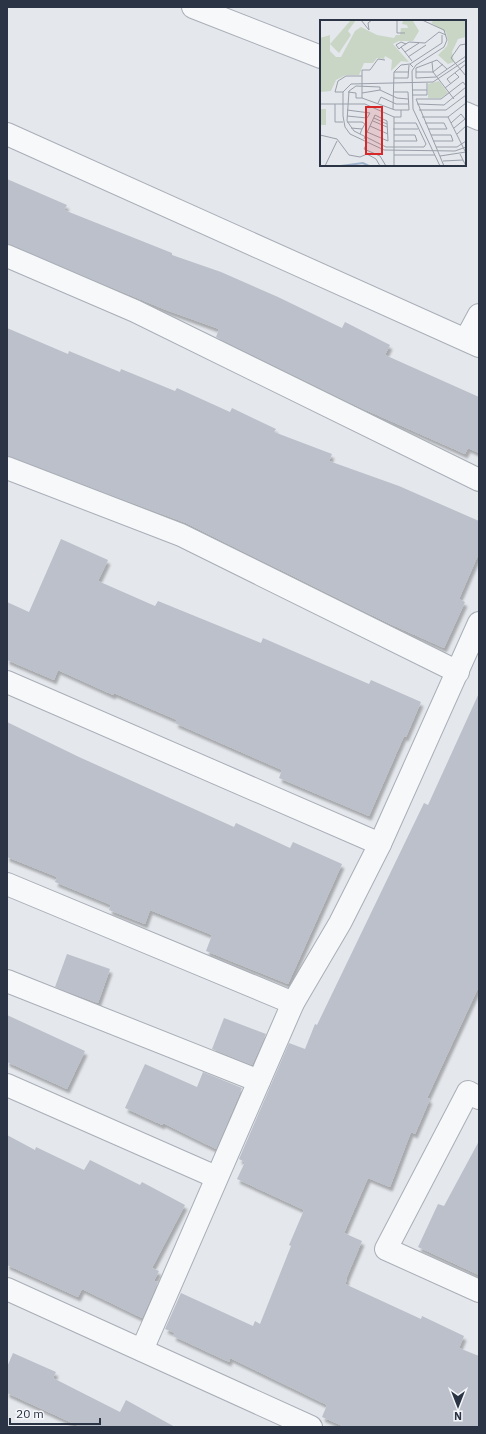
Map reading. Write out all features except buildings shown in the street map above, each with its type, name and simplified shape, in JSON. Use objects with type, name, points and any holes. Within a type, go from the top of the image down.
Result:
[{"type":"street","points":[[193,7],[320,57]]},
{"type":"street","points":[[466,113],[479,118]]},
{"type":"street","points":[[7,134],[473,343],[479,315]]},
{"type":"street","points":[[7,256],[135,310],[479,480]]},
{"type":"street","points":[[7,468],[181,535],[458,672]]},
{"type":"street","points":[[142,1350],[293,1003],[340,923],[380,844],[479,623]]},
{"type":"street","points":[[7,682],[380,844]]},
{"type":"street","points":[[7,884],[293,1003]]},
{"type":"street","points":[[7,981],[259,1082]]},
{"type":"street","points":[[7,1085],[216,1177]]},
{"type":"street","points":[[479,1098],[468,1092],[386,1249],[479,1291]]},
{"type":"street","points":[[7,1290],[311,1427]]}]
